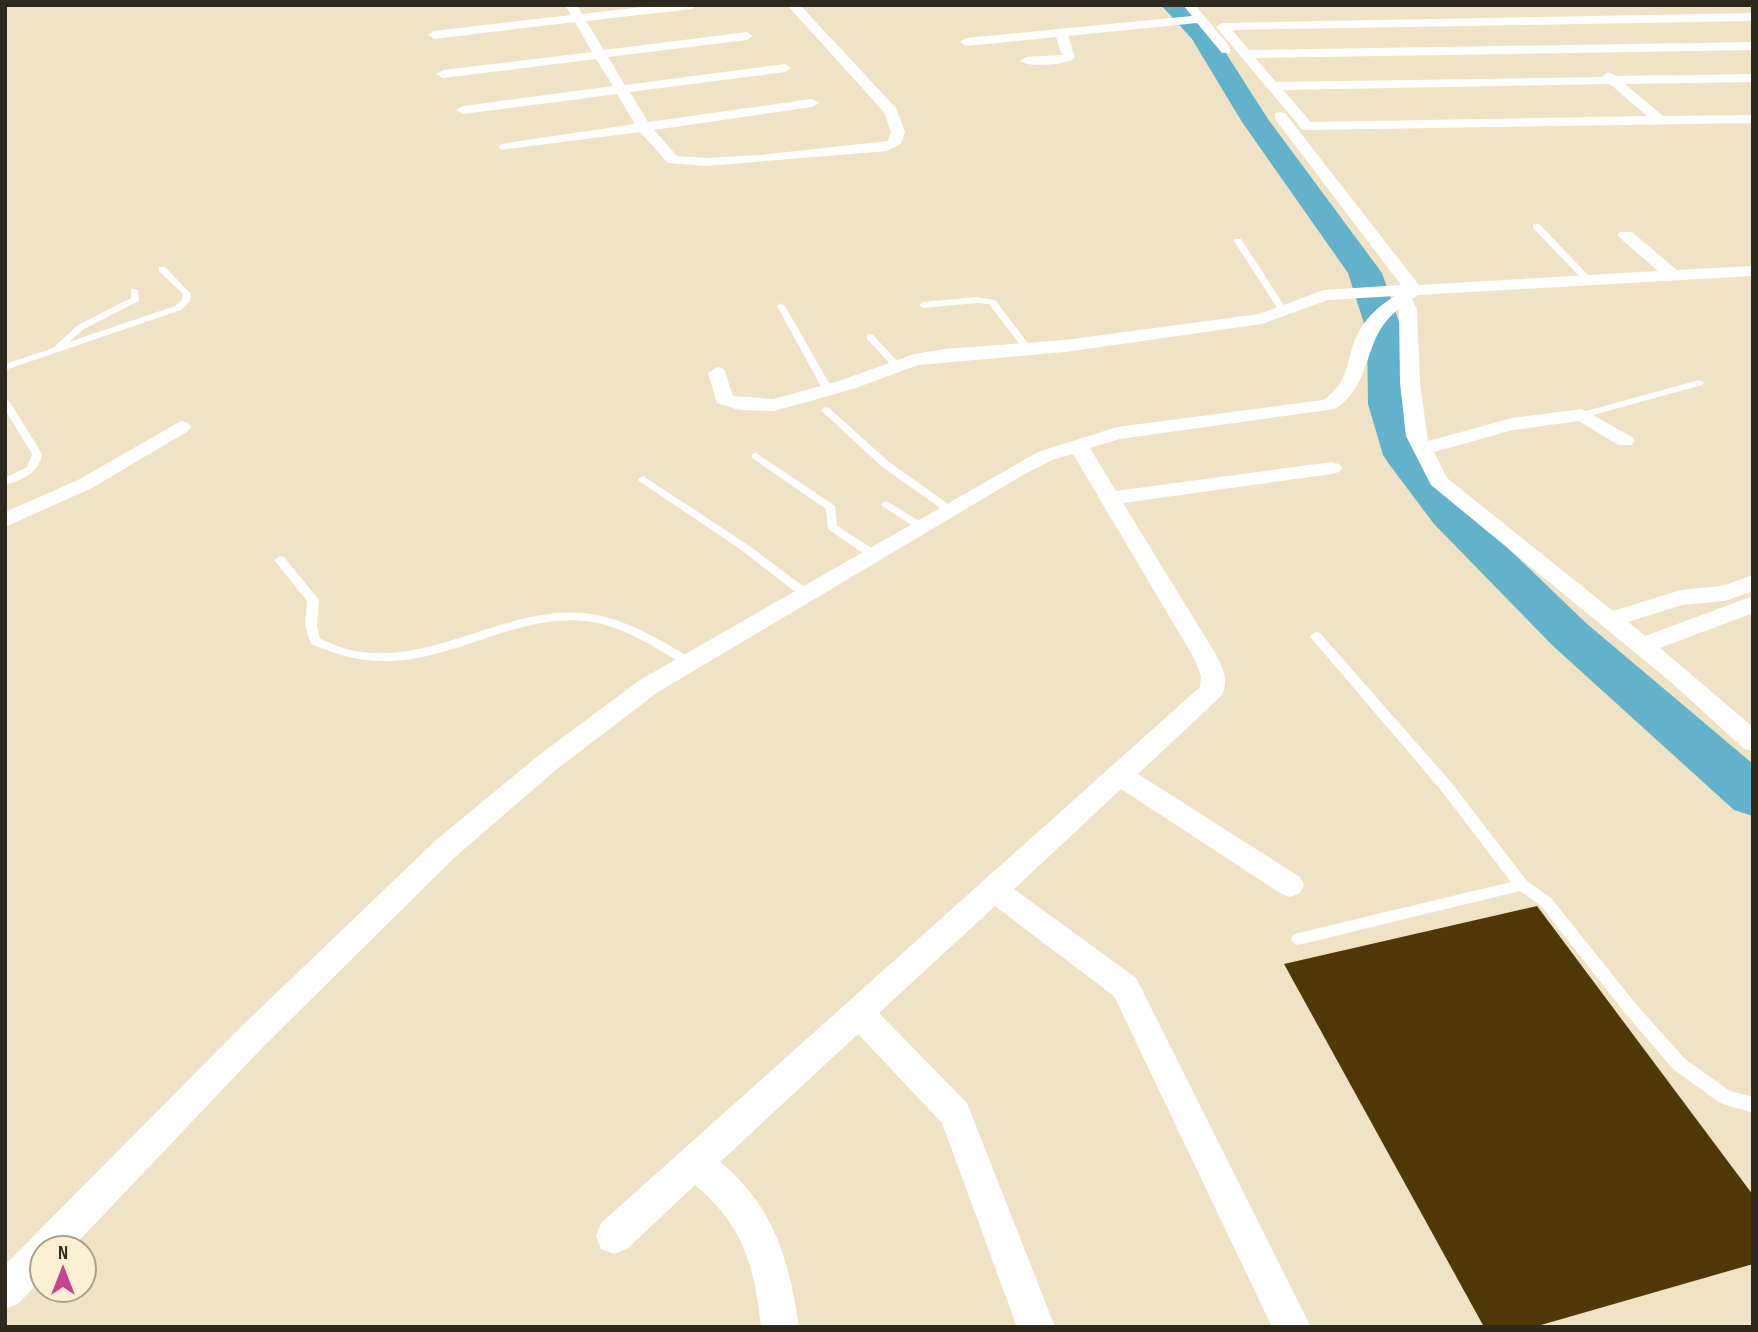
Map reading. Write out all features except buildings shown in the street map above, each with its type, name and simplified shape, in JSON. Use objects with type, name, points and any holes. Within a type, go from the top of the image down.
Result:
[{"type":"street","points":[[571,5],[644,128],[670,157],[680,162],[760,159],[887,147],[894,144],[898,132],[891,111],[793,5]]},
{"type":"street","points":[[434,35],[692,5]]},
{"type":"street","points":[[1525,5],[1660,120]]},
{"type":"street","points":[[966,42],[1176,21],[1194,14],[1288,127],[1408,310],[1410,383],[1416,436],[1438,481],[1681,677],[1753,742]]},
{"type":"street","points":[[1753,17],[1224,25],[1244,54],[1307,126],[1753,119]]},
{"type":"street","points":[[1026,61],[1069,58],[1061,33]]},
{"type":"street","points":[[443,74],[747,36]]},
{"type":"street","points":[[1244,54],[1753,46]]},
{"type":"street","points":[[463,110],[785,68]]},
{"type":"street","points":[[1272,86],[1753,78]]},
{"type":"street","points":[[506,147],[812,103]]},
{"type":"street","points":[[1626,235],[1672,275]]},
{"type":"street","points":[[717,373],[722,397],[739,404],[774,405],[828,390],[896,365],[945,355],[1065,346],[1262,319],[1324,295],[1361,291],[1400,296],[1588,280],[1753,271]]},
{"type":"street","points":[[61,1234],[252,1037],[444,849],[559,754],[649,686],[1045,456],[1117,433],[1328,405],[1344,397],[1351,384],[1364,338],[1373,322],[1400,296]]},
{"type":"street","points":[[1422,449],[1535,419],[1582,415],[1625,441]]},
{"type":"street","points":[[5,520],[85,484],[181,427]]},
{"type":"street","points":[[614,1236],[1212,690],[1213,676],[1206,659],[1078,445]]},
{"type":"street","points":[[1110,498],[1332,468]]},
{"type":"street","points":[[1608,620],[1681,598],[1725,593],[1753,582]]},
{"type":"street","points":[[1641,646],[1753,604]]},
{"type":"street","points":[[1119,775],[1290,885]]},
{"type":"street","points":[[993,889],[1125,987],[1292,1327]]},
{"type":"street","points":[[858,1013],[955,1114],[1036,1327]]},
{"type":"street","points":[[695,1163],[739,1203],[761,1244],[775,1284],[780,1327]]},
{"type":"street","points":[[5,1291],[28,1267]]},
{"type":"lane","points":[[1536,226],[1588,280]]},
{"type":"lane","points":[[1238,242],[1283,310]]},
{"type":"lane","points":[[5,367],[178,308],[186,301],[187,293],[162,269]]},
{"type":"lane","points":[[54,351],[81,327],[136,299],[134,290]]},
{"type":"lane","points":[[923,305],[977,300],[992,302],[1027,348]]},
{"type":"lane","points":[[781,306],[828,390]]},
{"type":"lane","points":[[870,337],[896,365]]},
{"type":"lane","points":[[1582,415],[1699,383]]},
{"type":"lane","points":[[5,402],[37,454],[32,470],[5,482]]},
{"type":"lane","points":[[826,410],[885,464],[950,510]]},
{"type":"lane","points":[[756,456],[831,508],[832,527],[874,555]]},
{"type":"lane","points":[[643,480],[744,547],[807,595]]},
{"type":"lane","points":[[886,504],[922,527]]},
{"type":"lane","points":[[280,560],[313,600],[311,626],[315,641],[332,650],[372,658],[406,658],[527,624],[576,617],[615,624],[643,635],[689,662]]},
{"type":"lane","points":[[1316,636],[1445,785],[1522,885],[1546,902],[1630,1008],[1679,1064],[1726,1098],[1753,1105]]},
{"type":"lane","points":[[1298,939],[1522,885]]},
{"type":"waterway","points":[[1173,5],[1202,35],[1256,122],[1365,273],[1385,333],[1387,404],[1403,455],[1449,515],[1569,634],[1753,795]]}]
